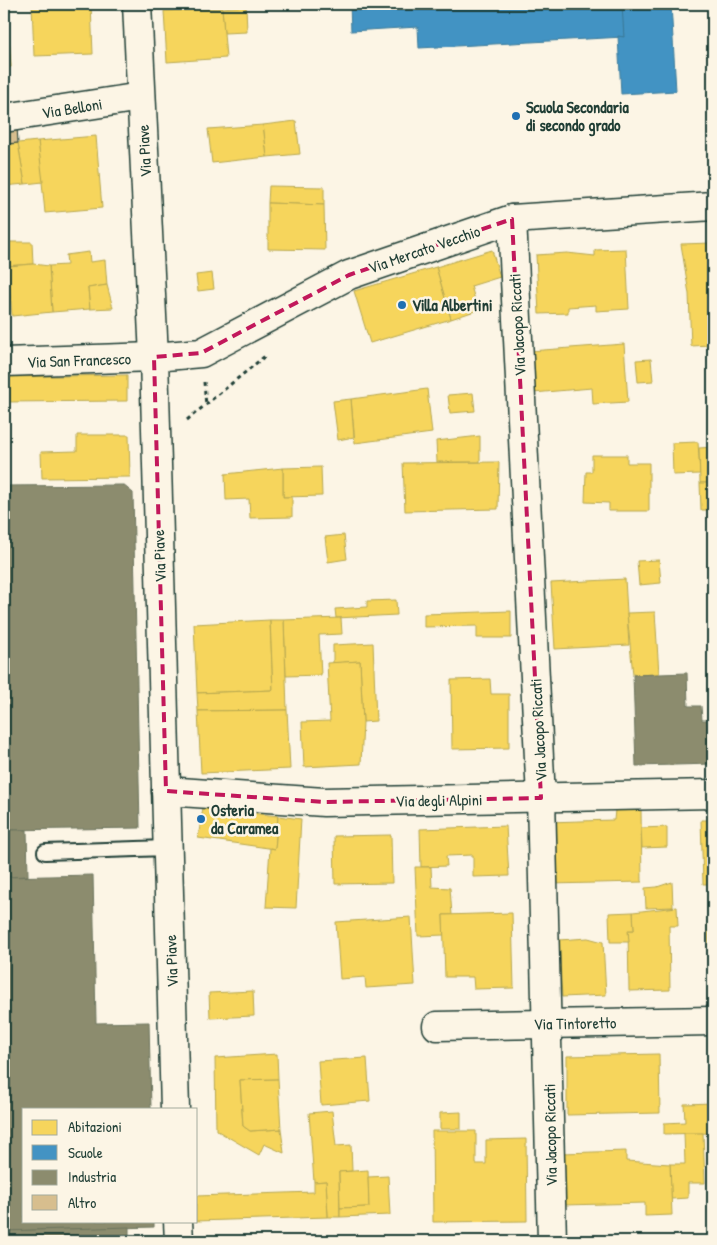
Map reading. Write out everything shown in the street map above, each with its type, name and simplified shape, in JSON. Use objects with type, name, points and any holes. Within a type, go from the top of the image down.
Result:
[{"type":"street","name":"Via Piave","points":[[137,4],[154,357],[175,1108]]},
{"type":"street","name":"Via Belloni","points":[[4,118],[141,97]]},
{"type":"street","name":"Via Mercato Vecchio","points":[[154,357],[202,353],[349,275],[512,219],[713,206]]},
{"type":"street","name":"Via Jacopo Riccati","points":[[512,219],[541,798],[552,1241]]},
{"type":"street","name":"Via San Francesco","points":[[4,362],[154,357]]},
{"type":"street","name":"Via degli Alpini","points":[[166,791],[324,802],[713,794]]},
{"type":"street","name":"Via Tintoretto","points":[[437,1026],[713,1021]]},
{"type":"street","points":[[178,1222],[179,1241]]},
{"type":"lane","points":[[46,852],[167,848]]},
{"type":"path","points":[[183,427],[188,419],[272,351]]},
{"type":"highlighted area","points":[[512,219],[541,798],[324,802],[166,791],[154,357],[201,353],[349,275]]},
{"type":"building: Abitazioni","points":[[7,4],[11,67],[4,68],[4,5]]},
{"type":"building: Abitazioni","points":[[32,4],[91,4],[93,54],[34,56]]},
{"type":"building: Abitazioni","points":[[246,6],[247,32],[224,33],[222,8]]},
{"type":"building: Abitazioni","points":[[222,8],[226,58],[167,62],[164,11]]},
{"type":"building: Abitazioni","points":[[296,121],[300,154],[267,157],[263,125]]},
{"type":"building: Abitazioni","points":[[263,125],[267,157],[212,163],[208,129]]},
{"type":"building: Abitazioni","points":[[96,136],[102,208],[45,213],[38,141]]},
{"type":"building: Abitazioni","points":[[38,141],[43,182],[25,184],[18,143]]},
{"type":"building: Abitazioni","points":[[18,143],[25,184],[4,186],[4,146]]},
{"type":"building: Abitazioni","points":[[269,186],[324,187],[324,205],[268,203]]},
{"type":"building: Abitazioni","points":[[268,203],[324,205],[325,250],[268,249]]},
{"type":"building: Abitazioni","points":[[4,242],[32,242],[33,264],[4,266]]},
{"type":"building: Abitazioni","points":[[712,243],[713,290],[709,290],[711,345],[691,346],[689,294],[681,244]]},
{"type":"building: Abitazioni","points":[[626,249],[629,309],[596,311],[596,305],[568,307],[568,313],[539,314],[536,255],[567,253],[595,256],[595,250]]},
{"type":"building: Abitazioni","points":[[492,250],[500,277],[471,286],[478,310],[451,319],[436,267]]},
{"type":"building: Abitazioni","points":[[89,252],[90,262],[105,260],[107,285],[88,288],[90,309],[52,312],[49,266],[67,265],[66,255]]},
{"type":"building: Abitazioni","points":[[33,264],[49,266],[52,312],[12,316],[8,266]]},
{"type":"building: Abitazioni","name":"Villa Albertini","points":[[436,267],[451,319],[370,343],[354,291]]},
{"type":"building: Abitazioni","points":[[212,273],[214,289],[198,291],[196,275]]},
{"type":"building: Abitazioni","points":[[107,285],[113,308],[90,309],[88,288]]},
{"type":"building: Abitazioni","points":[[709,290],[713,290],[713,346],[711,345]]},
{"type":"building: Abitazioni","points":[[624,344],[628,402],[593,404],[592,388],[533,393],[530,351]]},
{"type":"building: Abitazioni","points":[[651,359],[653,381],[638,382],[636,360]]},
{"type":"building: Abitazioni","points":[[127,375],[127,401],[4,402],[4,377]]},
{"type":"building: Abitazioni","points":[[427,389],[432,433],[355,443],[351,399]]},
{"type":"building: Abitazioni","points":[[473,393],[475,411],[450,413],[448,395]]},
{"type":"building: Abitazioni","points":[[351,399],[354,437],[338,440],[333,401]]},
{"type":"building: Abitazioni","points":[[77,435],[129,435],[130,477],[42,478],[41,452],[77,451]]},
{"type":"building: Abitazioni","points":[[480,436],[480,462],[437,462],[436,441]]},
{"type":"building: Abitazioni","points":[[698,442],[700,474],[673,475],[672,443]]},
{"type":"building: Abitazioni","points":[[713,447],[713,483],[700,483],[699,448]]},
{"type":"building: Abitazioni","points":[[592,455],[627,455],[627,463],[649,463],[649,511],[609,511],[609,503],[585,502],[586,472],[592,472]]},
{"type":"building: Abitazioni","points":[[499,462],[498,509],[405,511],[403,463]]},
{"type":"building: Abitazioni","points":[[321,467],[322,496],[283,497],[283,468]]},
{"type":"building: Abitazioni","points":[[283,468],[283,497],[292,497],[292,517],[250,518],[249,499],[226,500],[225,474]]},
{"type":"building: Abitazioni","points":[[700,483],[713,483],[713,510],[701,510]]},
{"type":"building: Abitazioni","points":[[344,535],[347,559],[328,562],[325,537]]},
{"type":"building: Abitazioni","points":[[659,560],[661,583],[639,585],[637,561]]},
{"type":"building: Abitazioni","points":[[625,579],[629,645],[555,649],[551,583]]},
{"type":"building: Abitazioni","points":[[396,600],[397,615],[336,618],[335,609],[367,607],[367,601]]},
{"type":"building: Abitazioni","points":[[511,611],[511,638],[477,638],[477,626],[424,627],[424,614]]},
{"type":"building: Abitazioni","points":[[655,612],[659,674],[633,675],[627,613]]},
{"type":"building: Abitazioni","points":[[341,618],[342,634],[319,635],[321,675],[286,676],[284,620]]},
{"type":"building: Abitazioni","points":[[270,620],[273,690],[197,693],[194,624]]},
{"type":"building: Abitazioni","points":[[270,620],[284,620],[287,710],[198,711],[197,693],[273,690]]},
{"type":"building: Abitazioni","points":[[373,643],[376,721],[363,722],[360,661],[333,663],[333,645]]},
{"type":"building: Abitazioni","points":[[360,661],[363,722],[361,764],[304,767],[302,722],[330,721],[327,663]]},
{"type":"building: Abitazioni","points":[[490,679],[491,694],[509,694],[509,748],[452,749],[451,680]]},
{"type":"building: Abitazioni","points":[[287,710],[290,769],[201,773],[198,711]]},
{"type":"building: Abitazioni","points":[[203,808],[278,816],[275,849],[198,838]]},
{"type":"building: Abitazioni","points":[[615,810],[641,810],[642,882],[549,884],[547,822],[614,820]]},
{"type":"building: Abitazioni","points":[[278,816],[301,819],[296,908],[266,907],[270,848],[275,849]]},
{"type":"building: Abitazioni","points":[[701,820],[713,820],[713,884],[703,884]]},
{"type":"building: Abitazioni","points":[[506,826],[509,876],[473,877],[473,855],[446,856],[447,866],[421,867],[420,829]]},
{"type":"building: Abitazioni","points":[[667,827],[667,847],[642,848],[641,828]]},
{"type":"building: Abitazioni","points":[[391,835],[392,883],[335,884],[334,836]]},
{"type":"building: Abitazioni","points":[[415,867],[431,867],[432,887],[450,888],[452,915],[443,915],[444,935],[418,936]]},
{"type":"building: Abitazioni","points":[[672,882],[673,907],[646,908],[645,888],[657,887]]},
{"type":"building: Abitazioni","points":[[677,907],[678,926],[669,926],[670,990],[629,991],[628,930],[634,930],[633,912]]},
{"type":"building: Abitazioni","points":[[633,912],[634,930],[628,930],[629,942],[610,942],[609,913]]},
{"type":"building: Abitazioni","points":[[512,913],[514,988],[474,989],[473,977],[445,977],[443,915]]},
{"type":"building: Abitazioni","points":[[411,917],[415,985],[366,988],[365,977],[340,979],[336,922]]},
{"type":"building: Abitazioni","points":[[708,920],[713,920],[713,970],[709,971]]},
{"type":"building: Abitazioni","points":[[588,938],[603,942],[606,995],[562,997],[559,940]]},
{"type":"building: Abitazioni","points":[[253,991],[254,1016],[210,1018],[209,993]]},
{"type":"building: Abitazioni","points":[[277,1054],[278,1079],[240,1080],[243,1126],[250,1131],[281,1129],[284,1153],[264,1144],[259,1155],[216,1130],[215,1058]]},
{"type":"building: Abitazioni","points":[[659,1054],[660,1113],[567,1115],[567,1056]]},
{"type":"building: Abitazioni","points":[[367,1058],[370,1101],[321,1105],[318,1061]]},
{"type":"building: Abitazioni","points":[[278,1079],[281,1129],[250,1131],[243,1126],[240,1080]]},
{"type":"building: Abitazioni","points":[[713,1103],[713,1133],[664,1134],[664,1123],[685,1122],[684,1104]]},
{"type":"building: Abitazioni","points":[[332,1111],[336,1146],[351,1145],[352,1171],[339,1172],[340,1217],[328,1217],[326,1181],[314,1182],[309,1113]]},
{"type":"building: Abitazioni","points":[[461,1112],[461,1129],[440,1129],[440,1113]]},
{"type":"building: Abitazioni","points":[[432,1131],[476,1131],[476,1164],[486,1164],[486,1140],[526,1139],[527,1221],[433,1222]]},
{"type":"building: Abitazioni","points":[[684,1133],[703,1133],[705,1183],[688,1183],[688,1198],[671,1199],[670,1164],[685,1164]]},
{"type":"building: Abitazioni","points":[[626,1151],[626,1161],[670,1164],[672,1215],[645,1216],[645,1203],[564,1205],[562,1153]]},
{"type":"building: Abitazioni","points":[[368,1170],[369,1207],[340,1208],[339,1172]]},
{"type":"building: Abitazioni","points":[[388,1176],[390,1215],[340,1217],[340,1208],[369,1207],[368,1177]]},
{"type":"building: Abitazioni","points":[[326,1181],[328,1217],[198,1221],[198,1196],[314,1192],[314,1182]]},
{"type":"building: Scuole","points":[[350,4],[623,4],[624,37],[419,48],[418,27],[351,31]]},
{"type":"building: Scuole","points":[[622,4],[671,4],[676,91],[621,94],[618,36],[624,37]]},
{"type":"building: Industria","points":[[123,485],[133,493],[140,828],[4,830],[4,486]]},
{"type":"building: Industria","points":[[687,673],[688,706],[701,706],[702,720],[713,720],[713,764],[636,766],[633,675]]},
{"type":"building: Industria","points":[[4,830],[27,830],[28,876],[4,877]]},
{"type":"building: Industria","points":[[93,875],[96,1023],[149,1022],[151,1108],[22,1108],[22,1222],[154,1222],[154,1227],[4,1231],[4,877]]},
{"type":"building: Industria","points":[[129,1227],[129,1241],[4,1241],[4,1231]]},
{"type":"building: Altro","points":[[17,127],[18,143],[4,144],[4,128]]},
{"type":"place","name":"Scuola Secondaria di secondo grado","points":[[516,116]]},
{"type":"place","name":"Villa Albertini","points":[[402,305]]},
{"type":"place","name":"Osteria da Caramea","points":[[201,819]]}]
